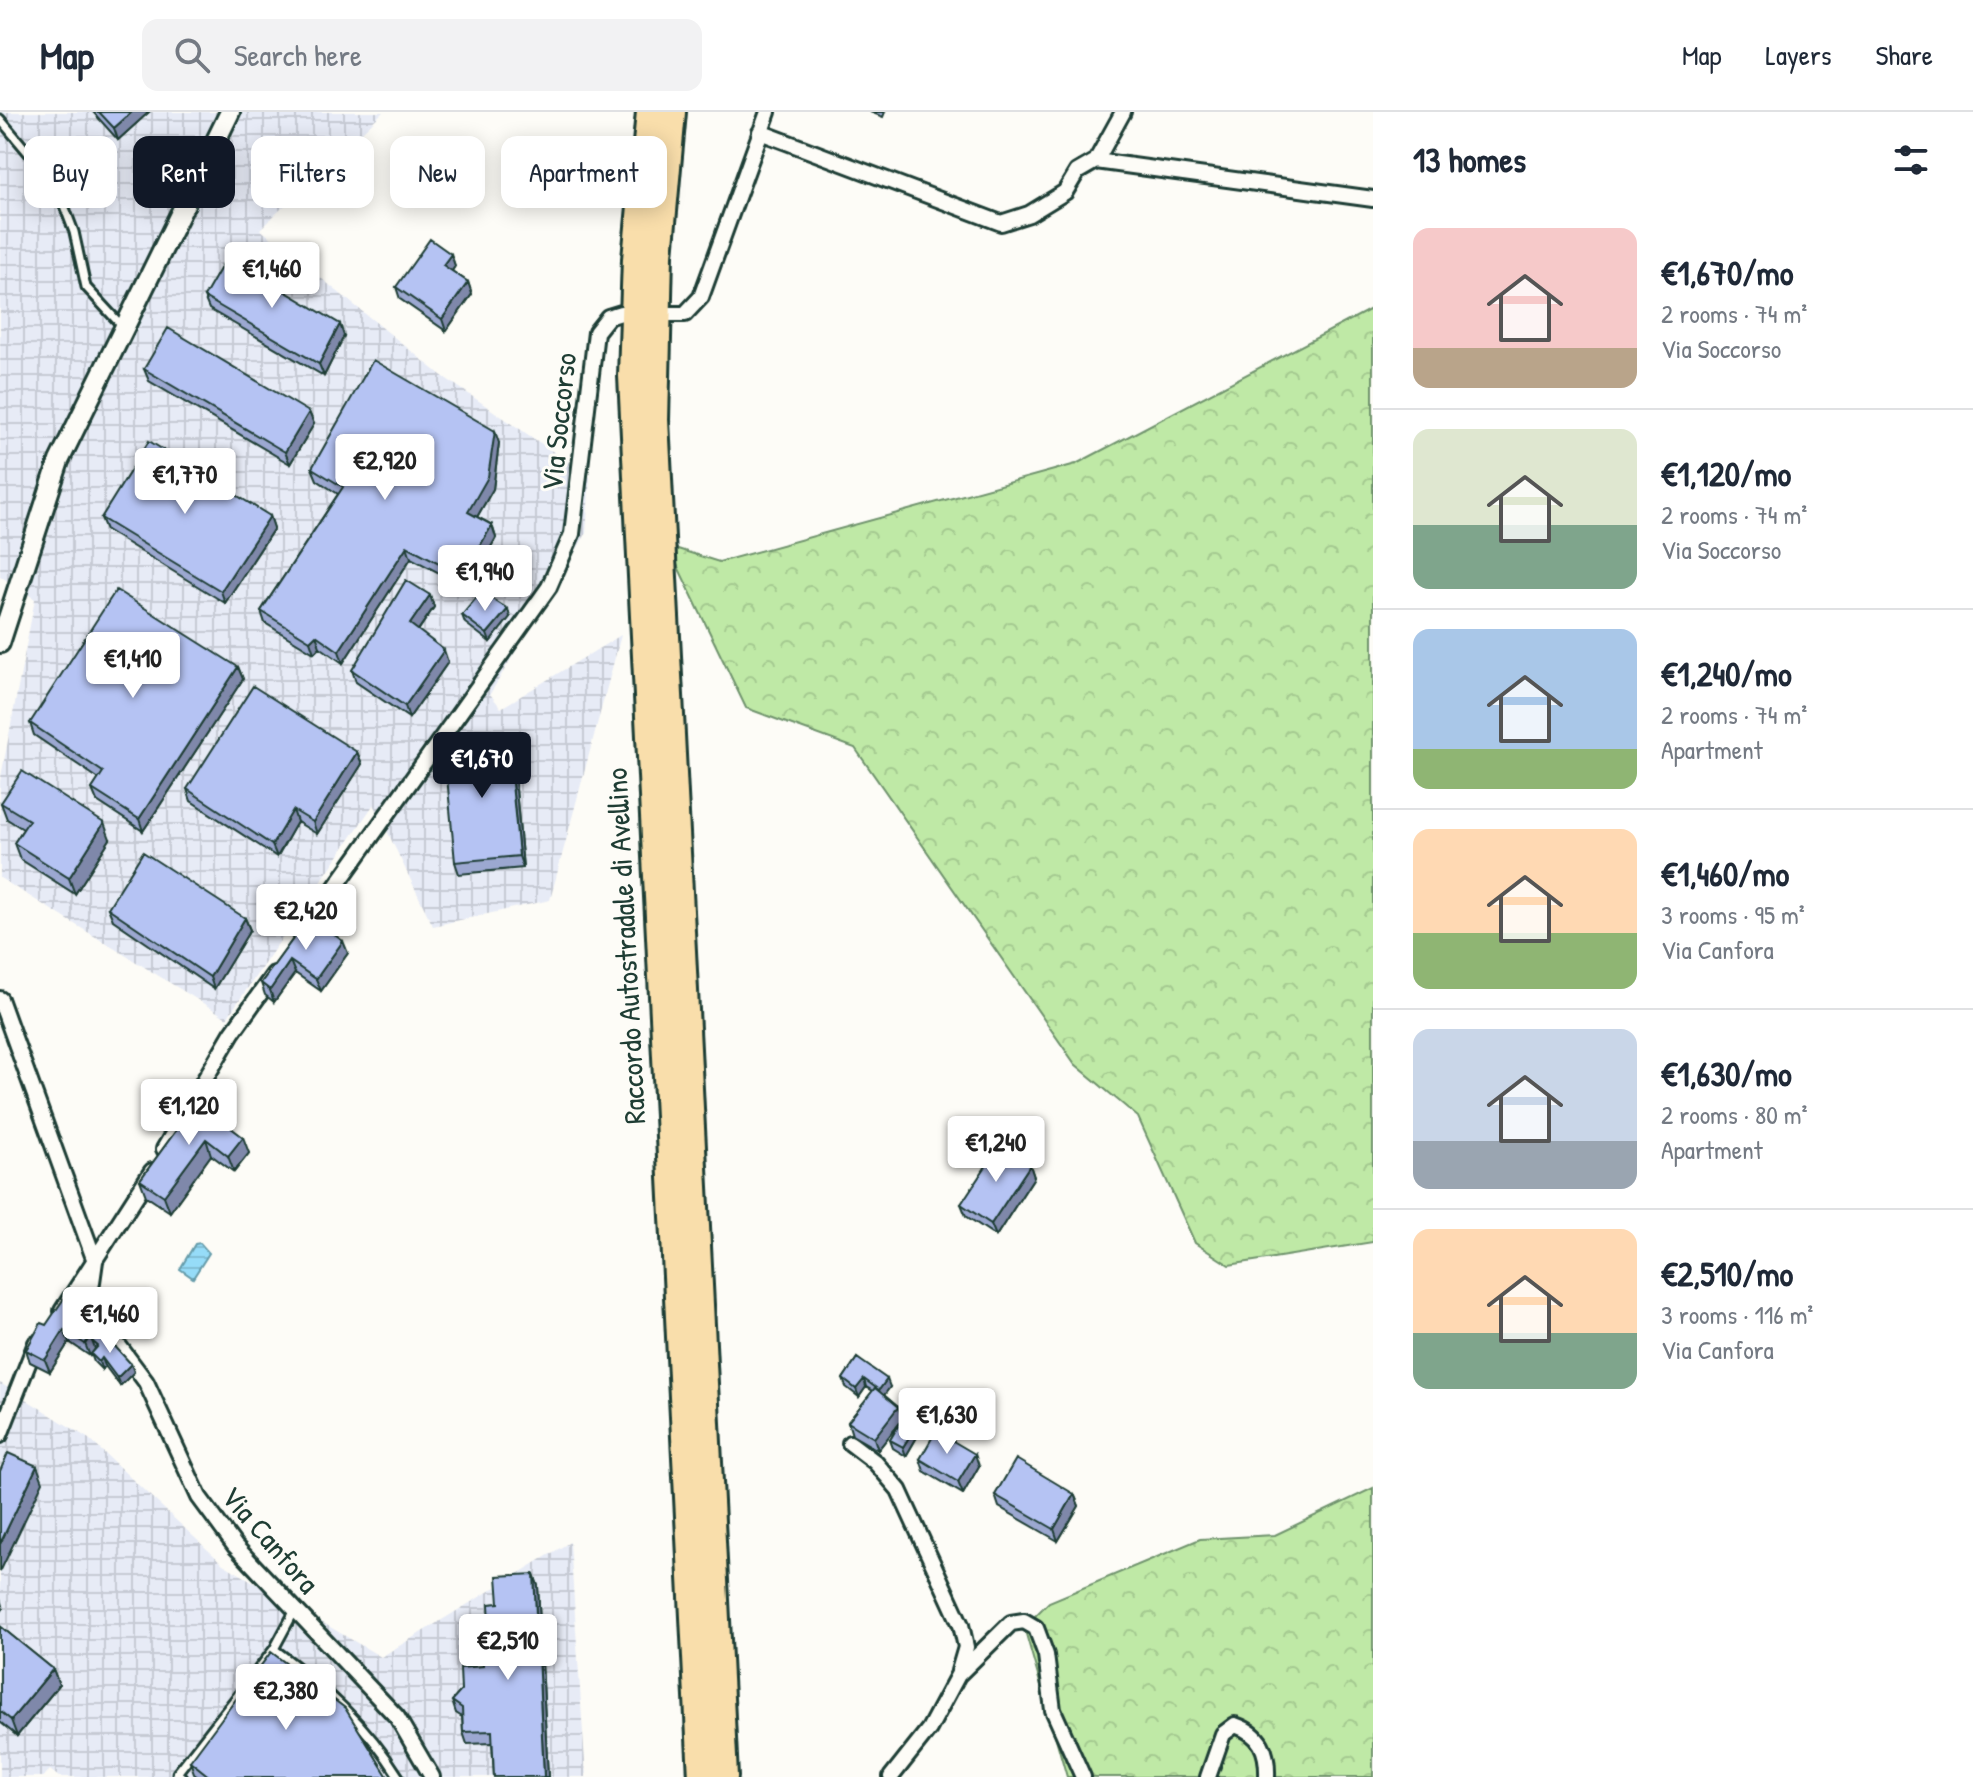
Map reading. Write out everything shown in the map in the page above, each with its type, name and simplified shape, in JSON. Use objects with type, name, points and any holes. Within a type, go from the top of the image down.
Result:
[{"type":"highway","name":"Raccordo Autostradale di Avellino","points":[[650,112],[636,259],[632,376],[702,1777]]},
{"type":"highway","name":"Raccordo Autostradale di Avellino","points":[[672,112],[659,255],[655,420],[724,1777]]},
{"type":"street","points":[[0,643],[59,461],[230,112]]},
{"type":"street","points":[[669,314],[685,314],[701,297],[768,112]]},
{"type":"street","points":[[760,132],[1001,223],[1029,214],[1065,192],[1077,172],[1096,161],[1123,112]]},
{"type":"street","points":[[1096,161],[1373,199]]},
{"type":"street","name":"Via Soccorso","points":[[0,1435],[30,1352],[71,1300],[126,1215],[232,1033],[549,587],[572,534],[596,332],[608,317],[621,313]]},
{"type":"street","name":"Via Canfora","points":[[0,999],[95,1261],[90,1296],[95,1314],[146,1382],[199,1497],[235,1546],[397,1717],[432,1777]]},
{"type":"street","points":[[850,1443],[875,1462],[899,1490],[961,1625],[966,1647],[958,1675],[929,1729],[891,1777]]},
{"type":"street","points":[[958,1675],[1011,1623],[1024,1621],[1036,1628],[1046,1655],[1053,1710],[1083,1777]]},
{"type":"street","points":[[1208,1777],[1223,1734],[1235,1725],[1258,1738],[1268,1755],[1267,1777]]},
{"type":"lane","points":[[0,119],[57,187],[74,232],[86,287],[124,328]]},
{"type":"lane","points":[[182,1777],[177,1773],[274,1649],[295,1610]]},
{"type":"lane","points":[[274,1649],[325,1687],[361,1723],[399,1777]]},
{"type":"shaded area","points":[[0,112],[383,112],[358,136],[251,136],[251,208],[282,208],[260,229],[441,375],[590,477],[586,534],[490,694],[501,708],[621,635],[550,900],[433,926],[374,804],[227,1018],[0,878],[0,782],[35,599],[0,576]]},
{"type":"shaded area","points":[[0,1383],[89,1439],[223,1564],[381,1657],[570,1542],[586,1777],[59,1777],[50,1770],[43,1777],[0,1777]]},
{"type":"green space","points":[[1373,308],[1373,1242],[1229,1265],[1195,1243],[1138,1117],[1075,1064],[855,748],[746,708],[668,546],[719,562],[1076,464]]},
{"type":"green space","points":[[1373,1488],[1373,1777],[1067,1777],[1024,1627],[1049,1602],[1200,1539],[1275,1535]]},
{"type":"water","points":[[200,1243],[209,1253],[193,1278],[180,1269],[195,1244]]},
{"type":"building","points":[[99,112],[132,112],[114,128]]},
{"type":"building","points":[[430,239],[451,254],[443,265],[468,282],[442,319],[396,287]]},
{"type":"building","points":[[227,257],[340,324],[319,364],[204,297]]},
{"type":"building","points":[[168,328],[309,412],[285,452],[144,369]]},
{"type":"building","points":[[373,360],[495,431],[488,477],[468,512],[492,525],[470,563],[447,549],[439,563],[407,546],[339,651],[316,635],[310,641],[261,611],[343,487],[312,468]]},
{"type":"building","points":[[149,441],[270,516],[221,591],[101,518]]},
{"type":"building","points":[[406,580],[430,595],[410,624],[444,650],[405,706],[352,670]]},
{"type":"building","points":[[116,590],[238,667],[139,819],[92,789],[103,772],[30,723]]},
{"type":"building","points":[[481,592],[508,609],[487,634],[462,615]]},
{"type":"building","points":[[253,686],[357,752],[313,822],[293,810],[272,845],[187,789]]},
{"type":"building","points":[[507,732],[519,856],[455,862],[446,766],[469,736]]},
{"type":"building","points":[[22,771],[104,823],[69,878],[14,843],[29,820],[1,803]]},
{"type":"building","points":[[143,852],[245,918],[210,977],[108,908]]},
{"type":"building","points":[[309,917],[343,941],[316,979],[290,961],[270,990],[261,983]]},
{"type":"building","points":[[197,1102],[243,1137],[228,1156],[206,1139],[164,1196],[140,1180]]},
{"type":"building","points":[[1000,1145],[1030,1165],[991,1224],[961,1204]]},
{"type":"building","points":[[67,1294],[102,1320],[85,1344],[64,1330],[45,1360],[26,1350],[41,1323],[46,1325]]},
{"type":"building","points":[[100,1330],[131,1364],[117,1378],[102,1358],[99,1362],[91,1354],[98,1346],[92,1341]]},
{"type":"building","points":[[857,1358],[887,1379],[879,1390],[864,1379],[856,1389],[843,1379]]},
{"type":"building","points":[[875,1388],[898,1407],[874,1438],[848,1422]]},
{"type":"building","points":[[904,1416],[917,1424],[903,1447],[890,1440]]},
{"type":"building","points":[[936,1431],[975,1454],[958,1482],[920,1459]]},
{"type":"building","points":[[8,1453],[37,1466],[0,1544],[0,1471]]},
{"type":"building","points":[[1016,1459],[1074,1494],[1054,1529],[995,1495]]},
{"type":"building","points":[[534,1574],[544,1777],[494,1777],[492,1731],[463,1732],[462,1708],[452,1701],[461,1691],[460,1668],[483,1666],[481,1625],[490,1625],[489,1604],[499,1603],[497,1576]]},
{"type":"building","points":[[0,1626],[53,1669],[11,1720],[0,1711]]},
{"type":"building","points":[[271,1652],[345,1708],[388,1777],[210,1777],[190,1761]]}]
